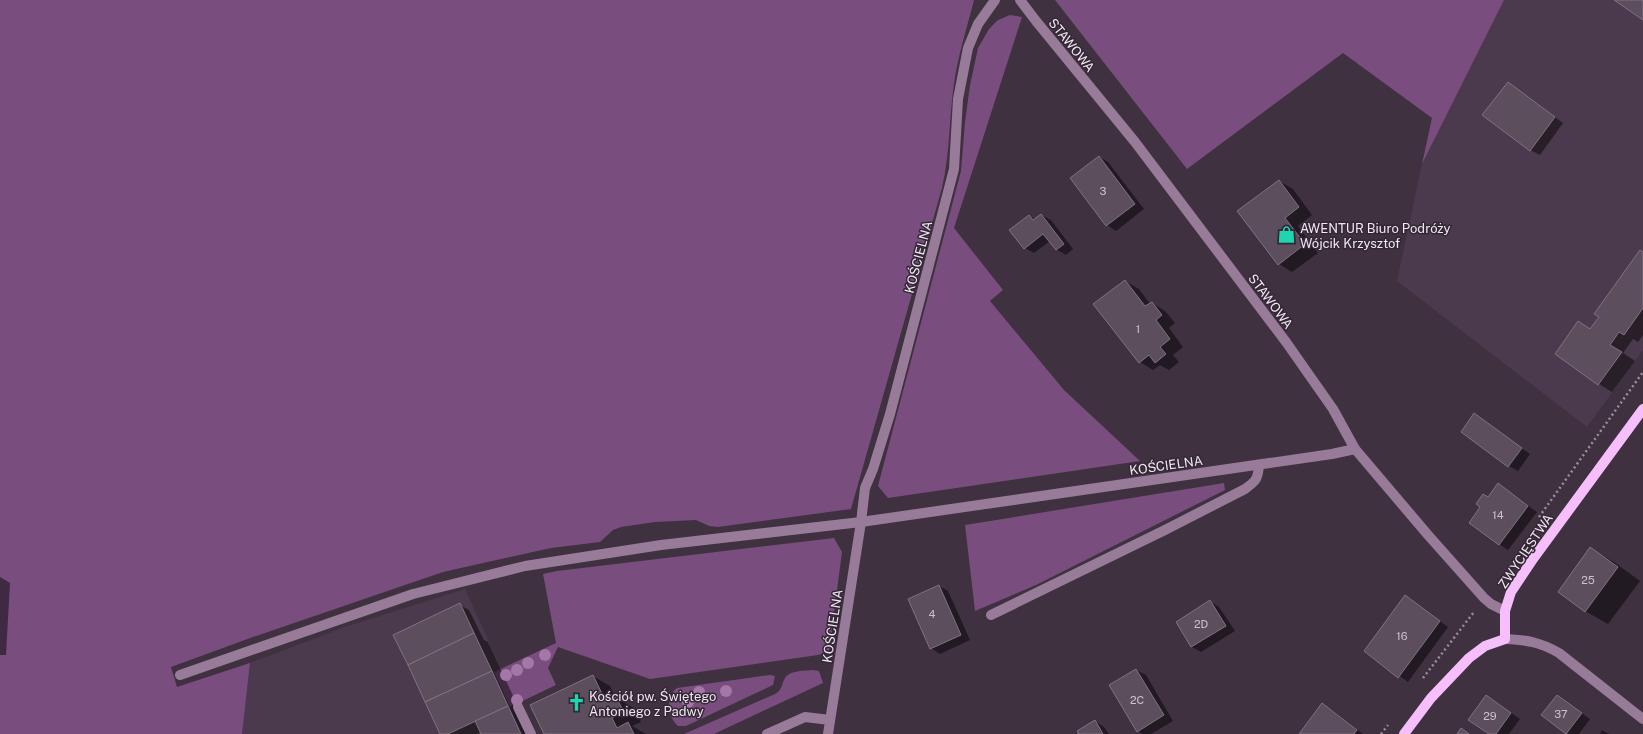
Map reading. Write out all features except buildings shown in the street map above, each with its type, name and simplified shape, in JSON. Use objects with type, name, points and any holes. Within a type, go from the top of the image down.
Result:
[{"type":"main road","name":"ZWYCIĘSTWA","points":[[1505,639],[1505,611],[1511,592],[1533,559],[1643,409]]},
{"type":"main road","points":[[1404,734],[1432,698],[1469,658],[1485,646],[1505,639]]},
{"type":"street","name":"KOŚCIELNA","points":[[828,734],[865,488],[873,469],[892,407],[954,169],[958,99],[968,48],[978,24],[995,0]]},
{"type":"street","name":"STAWOWA","points":[[1020,0],[1139,147],[1286,342],[1333,409],[1355,448],[1428,535],[1484,598],[1491,604],[1505,611]]},
{"type":"street","name":"KOŚCIELNA","points":[[861,522],[1259,465],[1332,454],[1355,448]]},
{"type":"street","points":[[991,615],[1245,489],[1255,482],[1258,475],[1259,465]]},
{"type":"street","points":[[180,675],[413,594],[525,566],[661,545],[861,522]]},
{"type":"street","points":[[1505,639],[1529,640],[1544,645],[1559,653],[1643,719]]},
{"type":"street","points":[[518,707],[531,734]]},
{"type":"street","points":[[767,734],[805,717],[830,720]]},
{"type":"path","points":[[1535,523],[1643,372]]},
{"type":"path","points":[[1418,684],[1484,598]]},
{"type":"path","points":[[1381,734],[1390,722]]},
{"type":"shaded area","points":[[0,0],[974,0],[956,73],[952,97],[947,162],[942,188],[851,509],[718,527],[709,526],[696,520],[655,522],[621,527],[613,530],[600,542],[551,548],[443,572],[253,637],[171,667],[177,687],[250,663],[242,734],[0,734]]},
{"type":"shaded area","points":[[1055,0],[1504,0],[1422,164],[1432,118],[1343,53],[1187,169]]},
{"type":"shaded area","points":[[1504,0],[1643,0],[1643,350],[1587,427],[1397,281],[1422,164]]},
{"type":"shaded area","points":[[1010,15],[1022,17],[954,228],[1003,290],[990,301],[1064,390],[1140,461],[888,498],[878,486],[961,171],[970,85],[978,48],[989,29],[998,20]]},
{"type":"shaded area","points":[[1224,483],[1225,490],[1036,585],[975,611],[965,525]]},
{"type":"shaded area","points":[[834,538],[842,552],[829,652],[818,655],[650,679],[558,647],[548,668],[556,685],[510,707],[494,672],[556,643],[543,574],[557,571]]},
{"type":"shaded area","points":[[465,589],[501,669],[494,672],[523,734],[242,734],[250,663],[348,626]]},
{"type":"shaded area","points":[[798,671],[819,671],[823,683],[714,734],[684,734],[775,694],[781,689],[787,675]]},
{"type":"shaded area","points":[[770,675],[775,676],[773,685],[686,726],[678,726],[672,718],[669,701],[673,692],[677,688]]},
{"type":"place","name":"AWENTUR Biuro Podróży Wójcik Krzysztof","points":[[1287,235]]},
{"type":"place","name":"Kościół pw. Świętego Antoniego z Padwy","points":[[576,703]]}]
